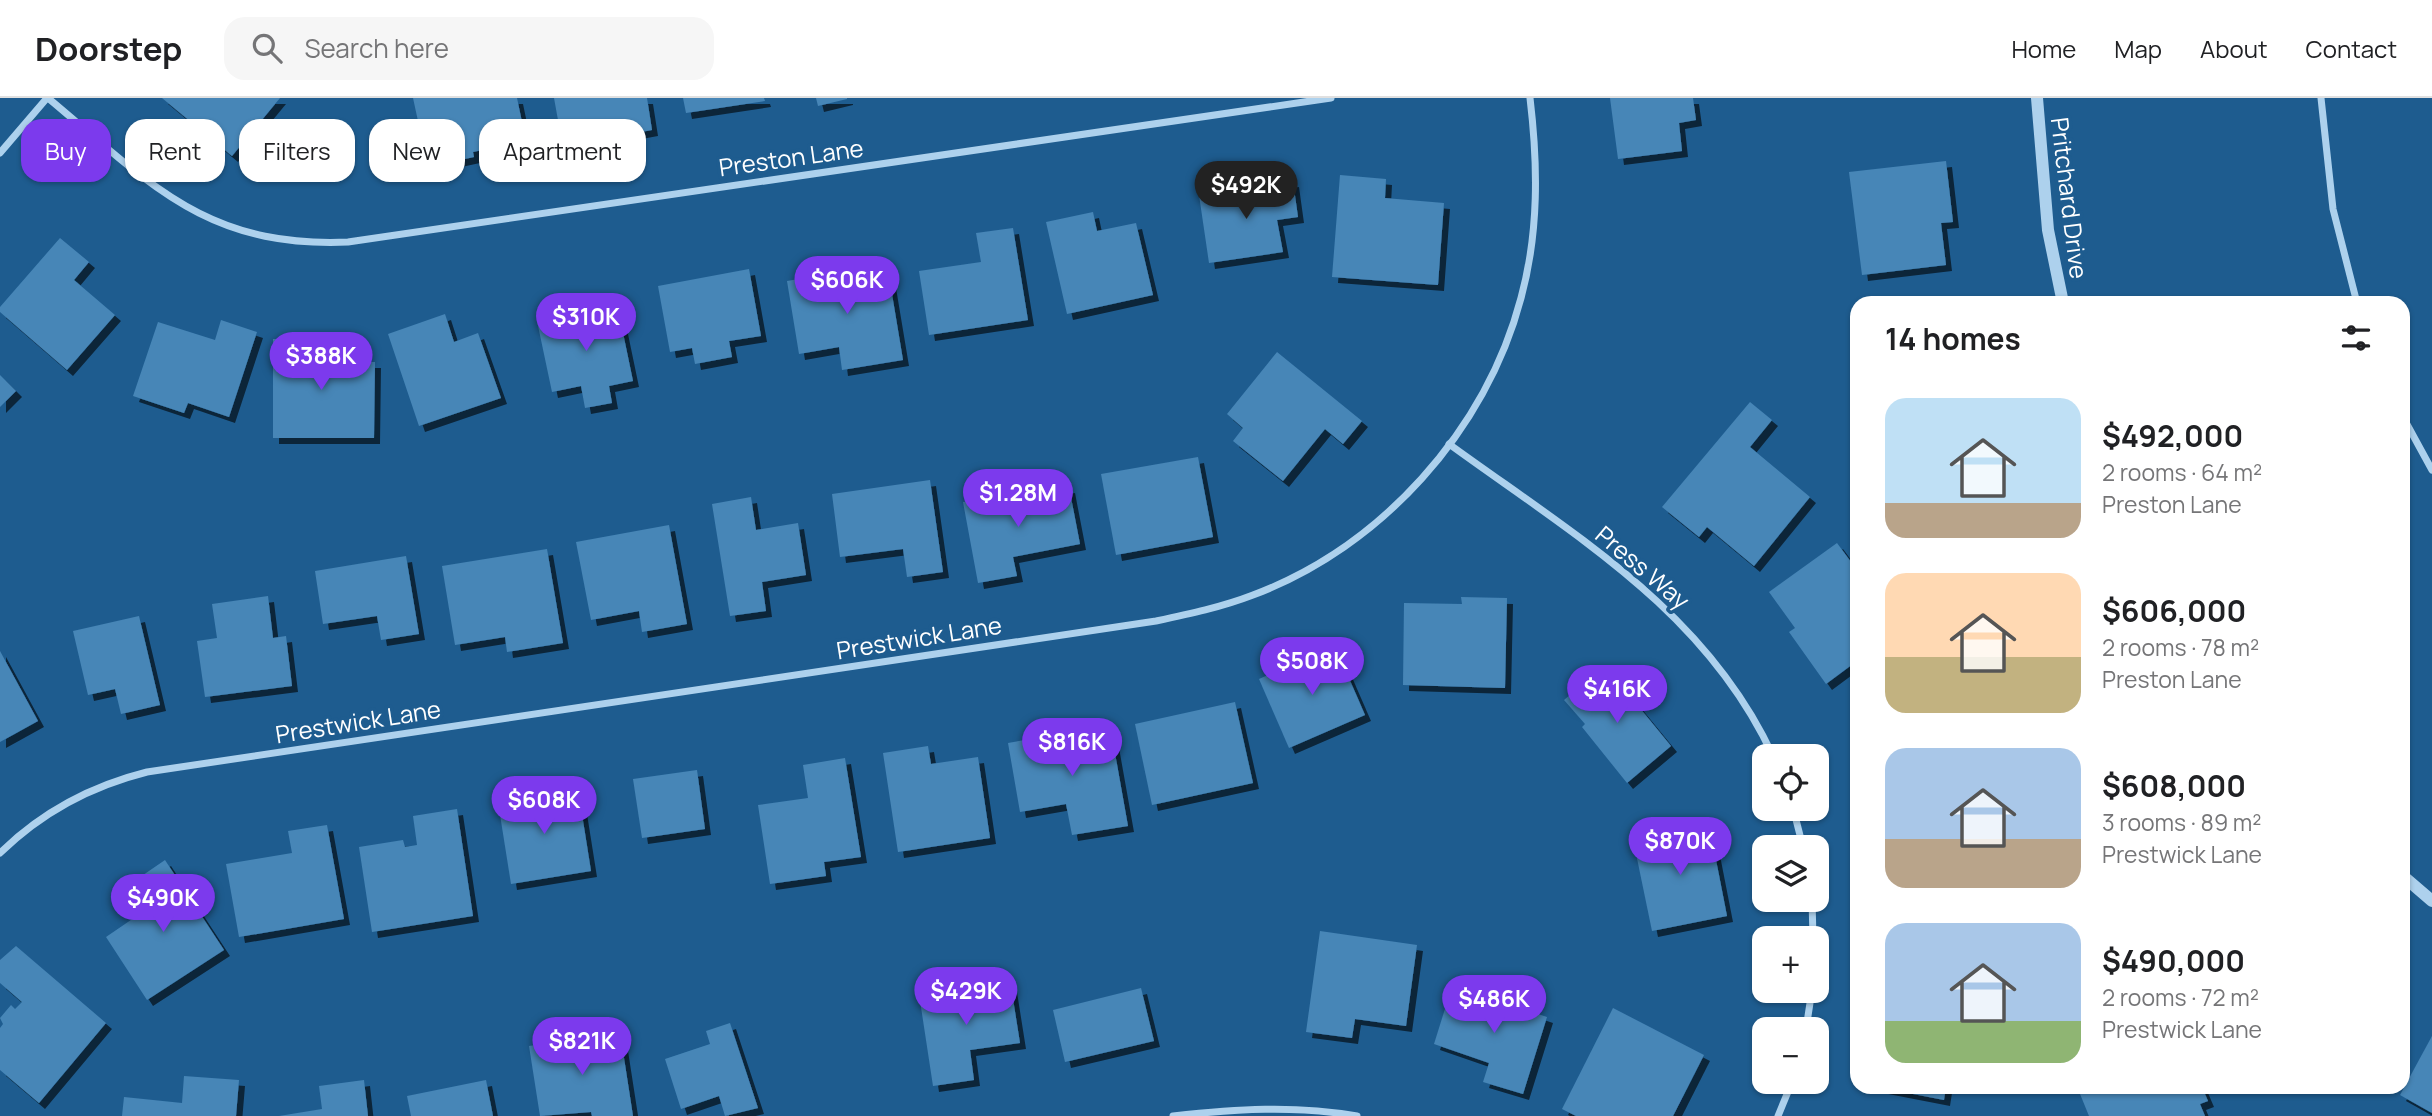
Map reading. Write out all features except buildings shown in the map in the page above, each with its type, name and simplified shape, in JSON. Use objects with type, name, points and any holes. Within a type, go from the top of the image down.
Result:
[{"type":"street","name":"Preston Lane","points":[[47,98],[147,181],[192,212],[264,237],[320,243],[348,242],[1331,98]]},
{"type":"street","points":[[0,153],[47,98]]},
{"type":"street","name":"Prestwick Lane","points":[[0,853],[36,822],[69,802],[118,779],[147,772],[1156,621],[1221,605],[1292,578],[1349,543],[1404,498],[1449,444],[1497,363],[1521,300],[1536,202],[1530,98]]},
{"type":"street","name":"Pritchard Drive","points":[[2037,98],[2048,230],[2062,296]]},
{"type":"street","points":[[2321,98],[2333,209],[2355,296]]},
{"type":"street","points":[[2410,430],[2432,470]]},
{"type":"street","name":"Press Way","points":[[1449,444],[1617,567],[1687,628],[1739,694],[1766,744]]},
{"type":"street","points":[[2410,884],[2432,901]]},
{"type":"street","points":[[1778,1116],[1787,1094]]},
{"type":"street","points":[[1173,1116],[1254,1108],[1296,1109],[1357,1116]]}]
